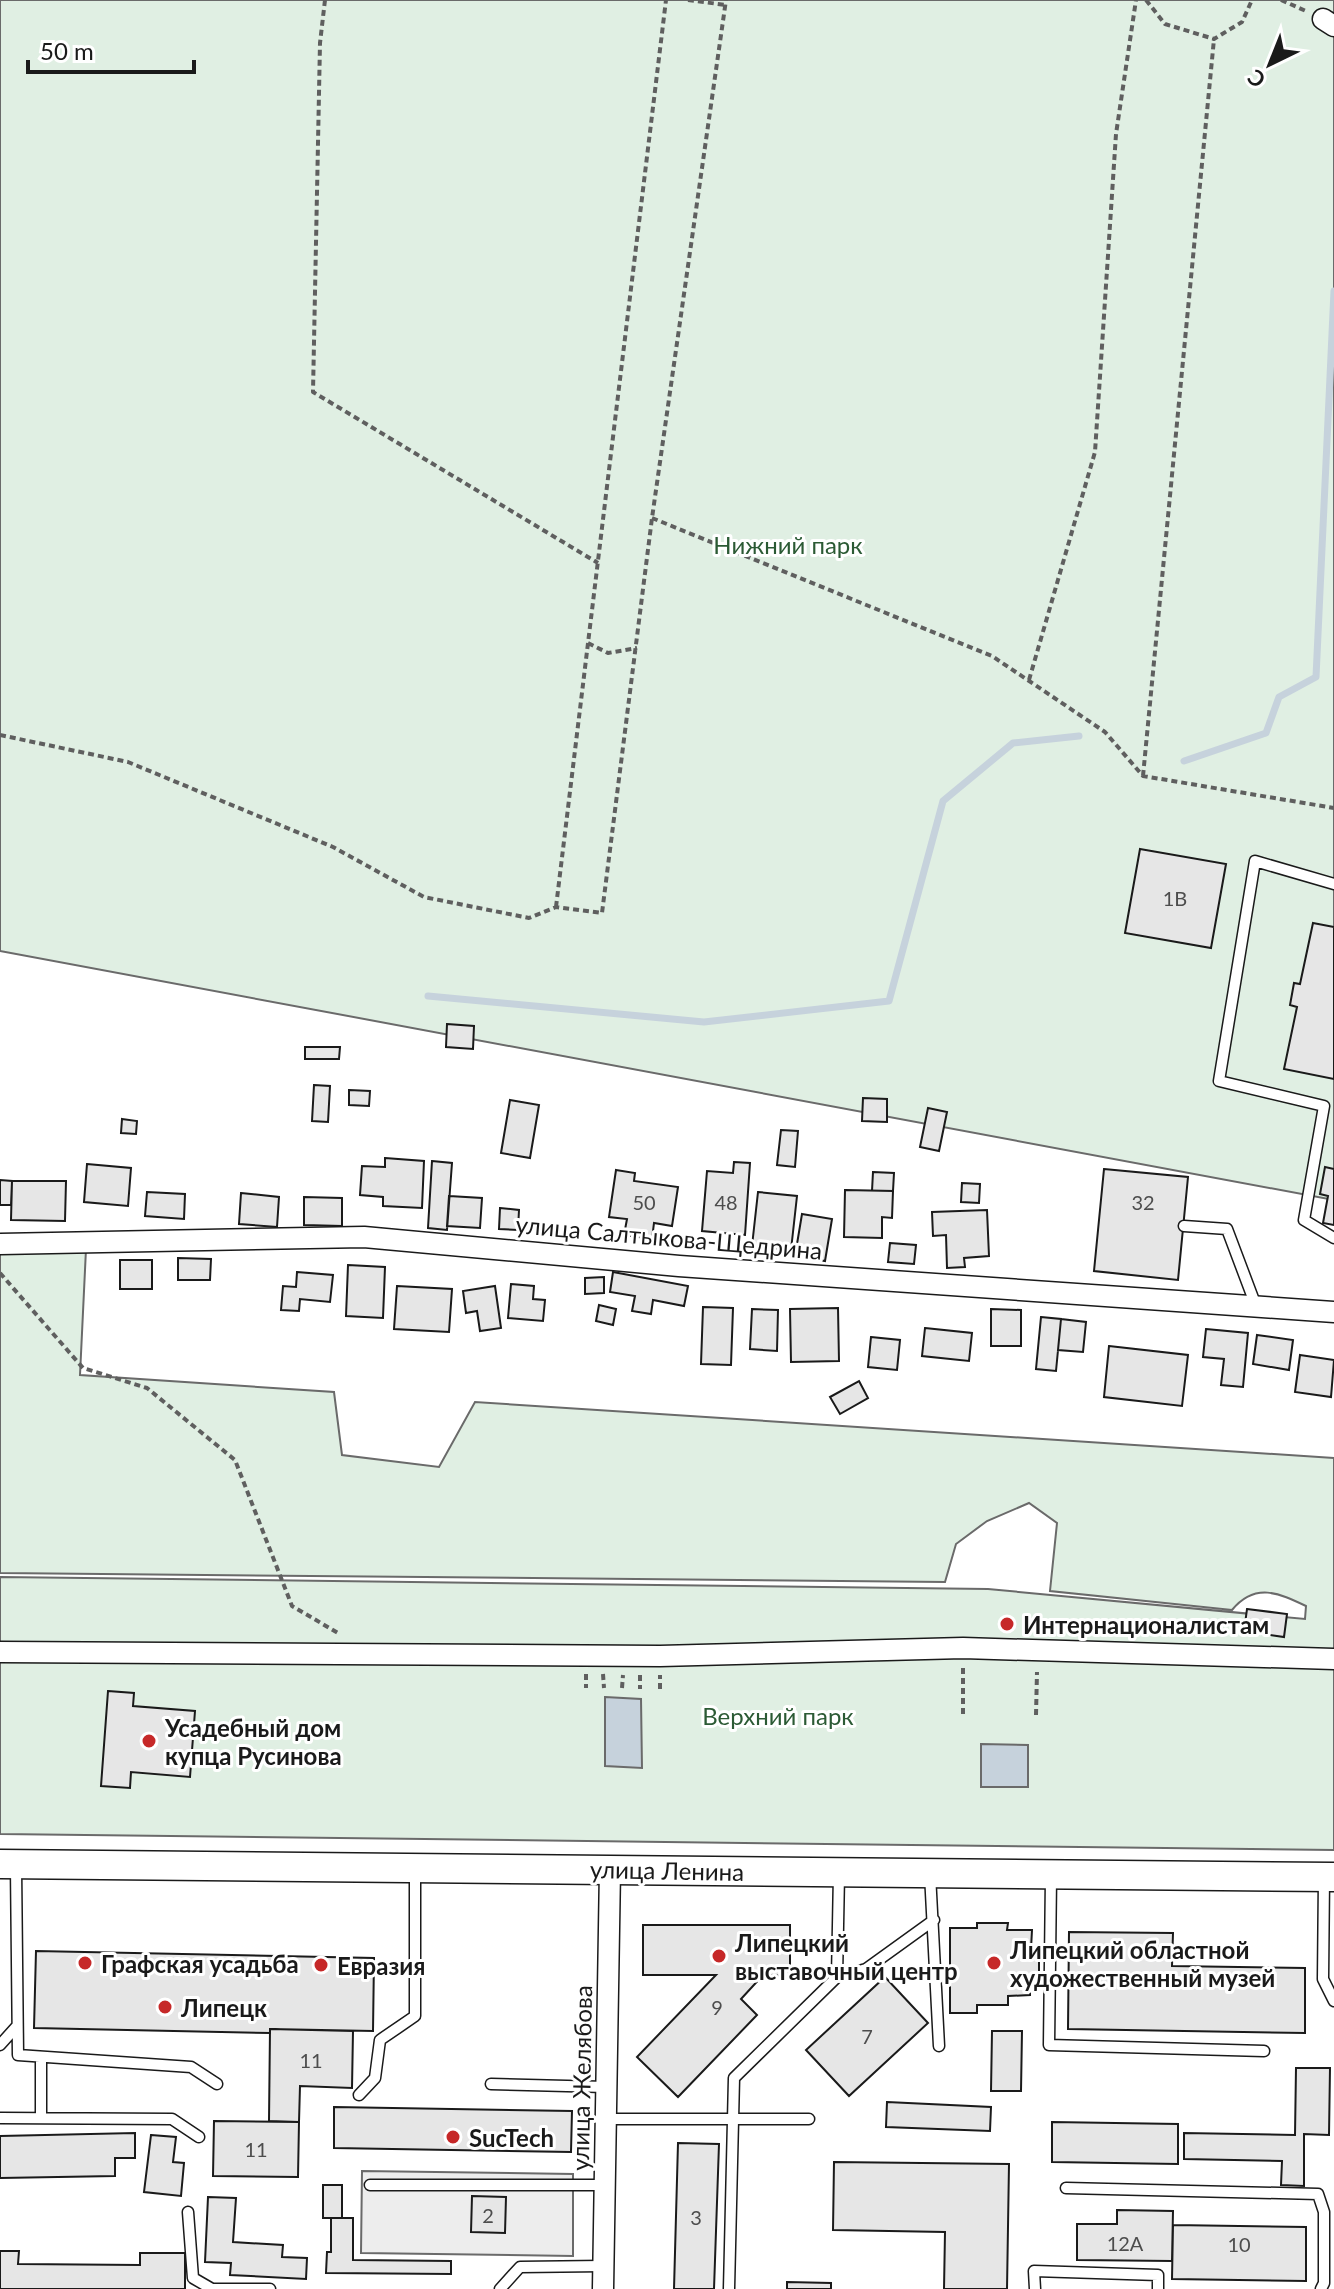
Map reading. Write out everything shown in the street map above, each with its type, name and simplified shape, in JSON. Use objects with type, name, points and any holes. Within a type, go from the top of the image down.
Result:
[{"type":"street","name":"улица Салтыкова-Щедрина","points":[[0,1244],[364,1237],[679,1266],[1334,1312]]},
{"type":"street","points":[[0,1652],[660,1656],[963,1648],[1334,1659]]},
{"type":"street","name":"улица Ленина","points":[[8,1864],[1329,1877]]},
{"type":"street","name":"улица Желябова","points":[[603,2289],[610,1869]]},
{"type":"lane","points":[[1334,884],[1255,861],[1219,1081],[1329,1107],[1304,1220],[1334,1238]]},
{"type":"lane","points":[[1184,1226],[1227,1229],[1256,1306]]},
{"type":"lane","points":[[8,1864],[18,2055],[191,2067],[217,2084]]},
{"type":"lane","points":[[359,2095],[375,2078],[380,2040],[415,2016],[415,1869]]},
{"type":"lane","points":[[837,1977],[839,1872]]},
{"type":"lane","points":[[930,1872],[939,2046]]},
{"type":"lane","points":[[1051,1874],[1049,2045],[1264,2051]]},
{"type":"lane","points":[[1329,1877],[1323,1979],[1334,2001]]},
{"type":"lane","points":[[729,2289],[734,2078],[837,1977],[866,1969],[934,1920]]},
{"type":"lane","points":[[0,2045],[17,2026]]},
{"type":"lane","points":[[41,2057],[41,2118]]},
{"type":"lane","points":[[491,2084],[606,2087]]},
{"type":"lane","points":[[0,2118],[172,2119],[199,2137]]},
{"type":"lane","points":[[606,2119],[809,2119]]},
{"type":"lane","points":[[370,2185],[605,2185]]},
{"type":"lane","points":[[1066,2188],[1318,2194],[1324,2212],[1324,2283],[1321,2289]]},
{"type":"lane","points":[[188,2212],[193,2278],[212,2289],[270,2289]]},
{"type":"lane","points":[[500,2289],[520,2267],[603,2266]]},
{"type":"lane","points":[[1035,2289],[1034,2271],[1158,2275],[1158,2289]]},
{"type":"path","points":[[325,0],[320,43],[313,392],[598,563]]},
{"type":"path","points":[[556,907],[666,0]]},
{"type":"path","points":[[0,735],[128,762],[333,847],[424,897],[529,918],[556,907],[602,913],[652,518],[726,3],[688,0]]},
{"type":"path","points":[[1029,680],[1095,452],[1116,134],[1136,0]]},
{"type":"path","points":[[1146,0],[1165,24],[1214,39],[1242,22],[1252,0]]},
{"type":"path","points":[[1281,0],[1328,22]]},
{"type":"path","points":[[1143,776],[1214,39]]},
{"type":"path","points":[[652,518],[992,656],[1105,732],[1143,776],[1334,808]]},
{"type":"path","points":[[588,643],[608,653],[637,648]]},
{"type":"path","points":[[0,1273],[83,1368],[147,1388],[235,1460],[292,1606],[374,1654]]},
{"type":"path","points":[[963,1665],[963,1714]]},
{"type":"path","points":[[1036,1715],[1037,1672]]},
{"type":"green space","name":"Нижний парк","points":[[0,0],[1334,0],[1334,1200],[0,951]]},
{"type":"green space","name":"Верхний парк","points":[[86,1249],[80,1375],[334,1392],[342,1455],[439,1467],[475,1402],[1334,1458],[1334,1850],[0,1834],[0,1577],[988,1589],[1305,1619],[1306,1606],[1268,1593],[1249,1596],[1232,1610],[1050,1591],[1057,1523],[1029,1503],[987,1521],[956,1544],[945,1582],[0,1573],[0,1250]]},
{"type":"shaded area","points":[[605,1697],[641,1699],[642,1768],[605,1766]]},
{"type":"shaded area","points":[[981,1744],[1028,1745],[1028,1787],[981,1787]]},
{"type":"shaded area","points":[[362,2171],[573,2174],[573,2256],[361,2253]]},
{"type":"building","points":[[1140,849],[1226,864],[1211,948],[1125,933]]},
{"type":"building","points":[[1313,923],[1334,927],[1334,1079],[1284,1069],[1297,1007],[1290,1005],[1294,983],[1300,984]]},
{"type":"building","points":[[447,1024],[474,1026],[473,1049],[446,1047]]},
{"type":"building","points":[[305,1047],[340,1047],[339,1059],[305,1059]]},
{"type":"building","points":[[314,1085],[330,1086],[328,1122],[312,1121]]},
{"type":"building","points":[[349,1090],[370,1091],[369,1106],[349,1105]]},
{"type":"building","points":[[863,1098],[887,1099],[887,1122],[862,1121]]},
{"type":"building","points":[[510,1100],[539,1105],[530,1158],[501,1153]]},
{"type":"building","points":[[928,1108],[947,1112],[939,1151],[920,1147]]},
{"type":"building","points":[[122,1119],[137,1121],[136,1134],[121,1133]]},
{"type":"building","points":[[781,1130],[798,1131],[795,1167],[777,1165]]},
{"type":"building","points":[[385,1158],[424,1161],[422,1208],[383,1206],[383,1197],[360,1195],[362,1166],[385,1167]]},
{"type":"building","points":[[432,1161],[452,1163],[447,1230],[428,1228]]},
{"type":"building","points":[[734,1162],[750,1163],[745,1235],[702,1231],[707,1171],[733,1173]]},
{"type":"building","points":[[87,1164],[131,1168],[128,1206],[84,1202]]},
{"type":"building","points":[[1325,1167],[1334,1169],[1334,1225],[1323,1223],[1328,1196],[1320,1194]]},
{"type":"building","points":[[1104,1169],[1188,1177],[1178,1280],[1094,1271]]},
{"type":"building","points":[[616,1170],[635,1173],[634,1181],[678,1187],[672,1226],[654,1223],[652,1239],[624,1235],[627,1219],[609,1217]]},
{"type":"building","points":[[873,1172],[894,1173],[893,1191],[872,1191]]},
{"type":"building","points":[[0,1180],[12,1181],[11,1205],[0,1205]]},
{"type":"building","points":[[12,1181],[66,1181],[65,1221],[11,1220]]},
{"type":"building","points":[[962,1183],[980,1184],[979,1203],[961,1202]]},
{"type":"building","points":[[845,1190],[893,1191],[892,1218],[882,1217],[882,1238],[844,1237]]},
{"type":"building","points":[[147,1192],[185,1194],[184,1219],[145,1216]]},
{"type":"building","points":[[758,1192],[797,1196],[791,1250],[752,1246]]},
{"type":"building","points":[[241,1193],[279,1197],[277,1227],[239,1224]]},
{"type":"building","points":[[449,1196],[482,1198],[480,1228],[447,1226]]},
{"type":"building","points":[[304,1197],[342,1198],[342,1226],[304,1225]]},
{"type":"building","points":[[500,1208],[519,1210],[518,1230],[499,1229]]},
{"type":"building","points":[[987,1210],[989,1256],[964,1258],[965,1267],[947,1268],[946,1235],[933,1236],[932,1212]]},
{"type":"building","points":[[802,1214],[832,1219],[825,1261],[795,1256]]},
{"type":"building","points":[[890,1243],[916,1245],[914,1264],[888,1262]]},
{"type":"building","points":[[178,1258],[211,1259],[210,1280],[178,1280]]},
{"type":"building","points":[[120,1260],[152,1260],[152,1289],[120,1289]]},
{"type":"building","points":[[348,1265],[385,1267],[383,1318],[346,1316]]},
{"type":"building","points":[[297,1272],[333,1275],[330,1302],[300,1299],[299,1311],[281,1310],[283,1286],[296,1287]]},
{"type":"building","points":[[613,1272],[688,1286],[684,1306],[653,1300],[651,1314],[632,1311],[635,1296],[610,1292]]},
{"type":"building","points":[[604,1277],[604,1293],[585,1294],[585,1278]]},
{"type":"building","points":[[511,1284],[534,1286],[533,1299],[545,1300],[543,1321],[508,1318]]},
{"type":"building","points":[[397,1286],[452,1289],[449,1332],[394,1329]]},
{"type":"building","points":[[495,1286],[501,1328],[480,1331],[477,1311],[466,1313],[463,1291]]},
{"type":"building","points":[[599,1305],[616,1309],[613,1325],[596,1321]]},
{"type":"building","points":[[703,1307],[733,1308],[731,1365],[701,1364]]},
{"type":"building","points":[[838,1308],[839,1361],[791,1362],[790,1309]]},
{"type":"building","points":[[752,1309],[778,1310],[777,1351],[750,1349]]},
{"type":"building","points":[[991,1309],[1021,1310],[1021,1346],[991,1346]]},
{"type":"building","points":[[1041,1317],[1061,1319],[1056,1371],[1036,1369]]},
{"type":"building","points":[[1061,1319],[1086,1322],[1083,1352],[1058,1350]]},
{"type":"building","points":[[925,1328],[972,1333],[969,1361],[922,1356]]},
{"type":"building","points":[[1206,1329],[1248,1333],[1243,1387],[1221,1385],[1224,1359],[1203,1357]]},
{"type":"building","points":[[1257,1335],[1293,1340],[1289,1370],[1253,1364]]},
{"type":"building","points":[[871,1337],[900,1340],[897,1370],[868,1367]]},
{"type":"building","points":[[1109,1346],[1188,1355],[1182,1406],[1104,1397]]},
{"type":"building","points":[[1300,1355],[1334,1360],[1331,1397],[1295,1392]]},
{"type":"building","points":[[859,1381],[868,1398],[840,1414],[830,1397]]},
{"type":"building","points":[[1247,1609],[1287,1614],[1284,1637],[1244,1631]]},
{"type":"building","name":"Усадебный дом купца Русинова","points":[[108,1691],[134,1693],[133,1706],[195,1711],[190,1777],[131,1772],[130,1788],[101,1786]]},
{"type":"building","name":"Липецкий областной художественный музей","points":[[977,1923],[1008,1923],[1007,1930],[1032,1930],[1031,1949],[1039,1949],[1039,1977],[1030,1977],[1030,1995],[1008,1996],[1008,2005],[977,2005],[977,2013],[950,2013],[950,1928],[977,1928]]},
{"type":"building","points":[[643,1925],[790,1925],[790,1976],[763,1975],[741,1999],[757,2015],[678,2097],[637,2057],[716,1975],[643,1975]]},
{"type":"building","points":[[1069,1932],[1173,1933],[1172,1966],[1305,1968],[1305,2033],[1068,2029]]},
{"type":"building","points":[[36,1951],[374,1958],[373,2031],[270,2029],[270,2033],[34,2028]]},
{"type":"building","points":[[885,1977],[928,2023],[849,2096],[806,2050]]},
{"type":"building","points":[[270,2029],[353,2031],[352,2088],[300,2086],[299,2122],[269,2121]]},
{"type":"building","points":[[992,2031],[1022,2031],[1021,2091],[991,2091]]},
{"type":"building","points":[[1296,2068],[1330,2068],[1329,2135],[1304,2134],[1304,2186],[1281,2185],[1282,2161],[1184,2159],[1184,2133],[1295,2135]]},
{"type":"building","points":[[887,2102],[991,2107],[990,2131],[886,2127]]},
{"type":"building","points":[[334,2107],[572,2111],[571,2152],[334,2148]]},
{"type":"building","points":[[214,2121],[299,2122],[298,2177],[213,2176]]},
{"type":"building","points":[[1052,2122],[1178,2124],[1178,2164],[1052,2162]]},
{"type":"building","points":[[135,2133],[135,2158],[115,2158],[115,2176],[0,2178],[0,2136]]},
{"type":"building","points":[[151,2135],[176,2137],[173,2162],[184,2163],[181,2196],[144,2192]]},
{"type":"building","points":[[678,2143],[719,2144],[714,2289],[674,2289]]},
{"type":"building","points":[[834,2162],[1009,2164],[1007,2289],[944,2289],[945,2232],[833,2230]]},
{"type":"building","points":[[323,2185],[342,2185],[342,2218],[323,2218]]},
{"type":"building","points":[[472,2196],[506,2197],[505,2233],[471,2232]]},
{"type":"building","points":[[208,2197],[236,2198],[233,2242],[283,2245],[282,2257],[307,2258],[306,2279],[230,2275],[231,2263],[205,2262]]},
{"type":"building","points":[[1117,2210],[1173,2211],[1172,2261],[1077,2260],[1077,2224],[1117,2224]]},
{"type":"building","points":[[331,2218],[353,2218],[353,2260],[451,2261],[451,2274],[326,2273],[327,2252],[331,2252]]},
{"type":"building","points":[[1173,2225],[1306,2227],[1306,2281],[1172,2279]]},
{"type":"building","points":[[0,2251],[19,2251],[18,2264],[140,2265],[140,2253],[185,2253],[185,2289],[0,2289]]},
{"type":"building","points":[[787,2282],[831,2283],[831,2289],[787,2289]]},
{"type":"waterway","points":[[1184,761],[1266,733],[1279,697],[1316,677],[1334,291]]},
{"type":"waterway","points":[[428,996],[704,1022],[889,1001],[943,801],[1013,743],[1079,736]]},
{"type":"place","name":"Интернационалистам","points":[[1007,1624]]},
{"type":"place","name":"Усадебный дом купца Русинова","points":[[149,1741]]},
{"type":"place","name":"Липецкий выставочный центр","points":[[719,1956]]},
{"type":"place","name":"Графская усадьба","points":[[85,1963]]},
{"type":"place","name":"Липецкий областной художественный музей","points":[[994,1963]]},
{"type":"place","name":"Евразия","points":[[321,1965]]},
{"type":"place","name":"Липецк","points":[[165,2007]]},
{"type":"place","name":"SucTech","points":[[453,2137]]}]
